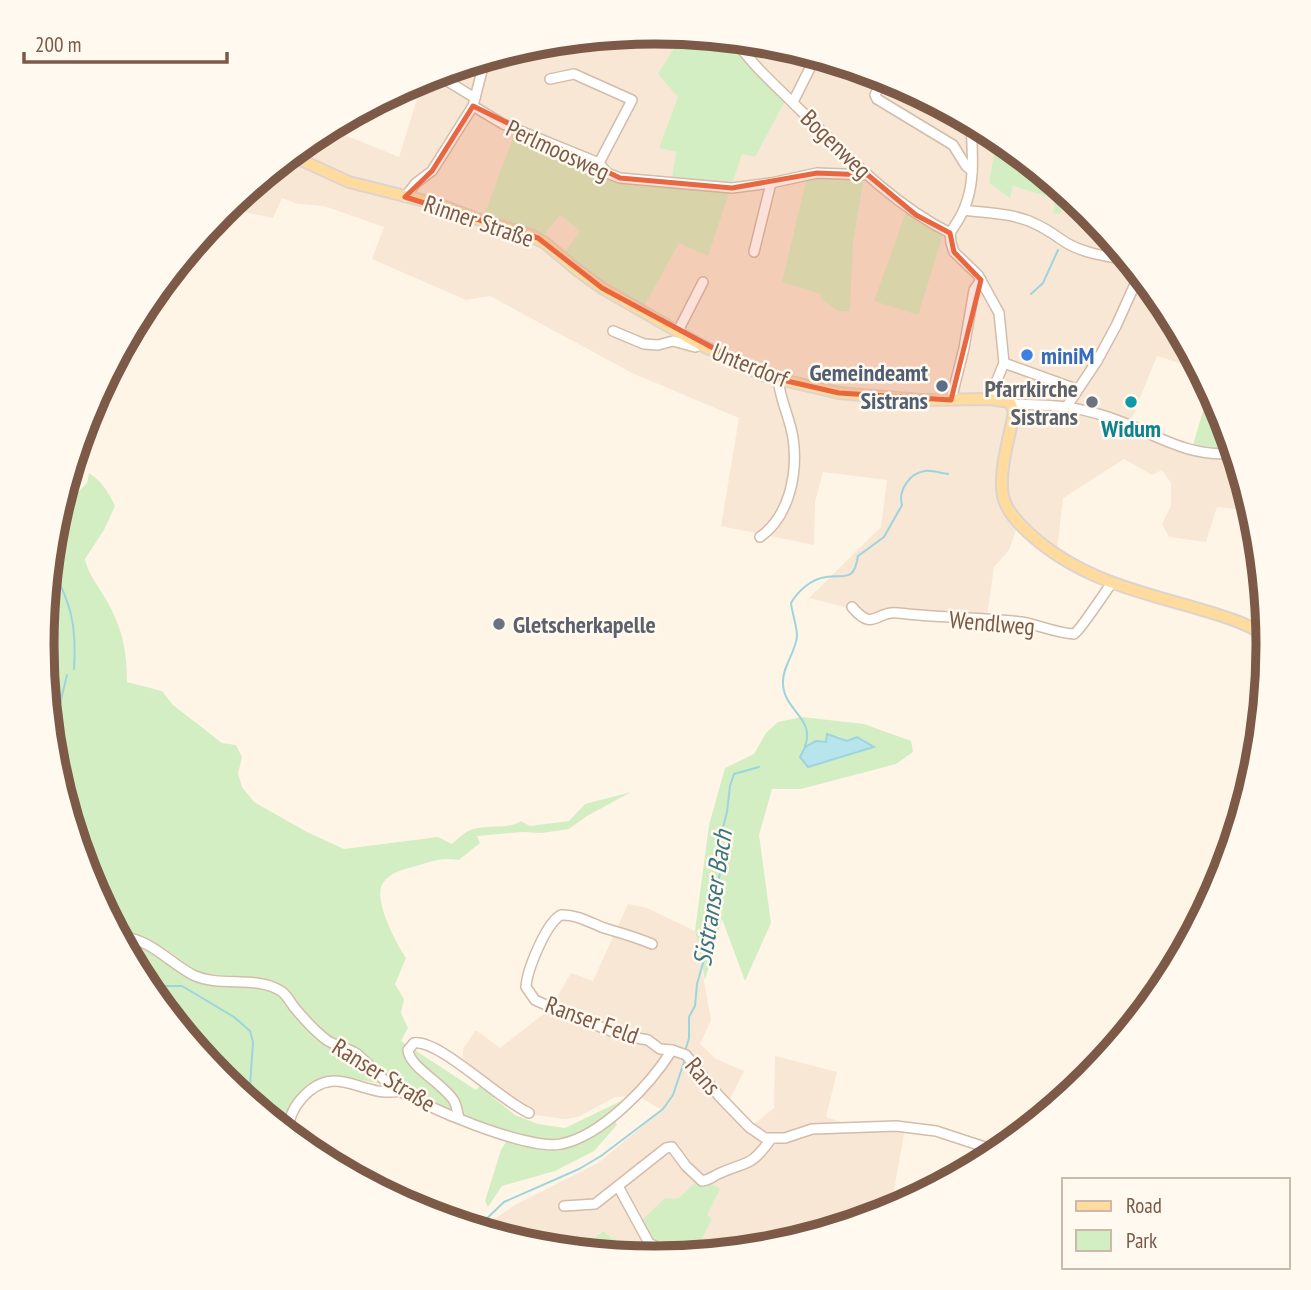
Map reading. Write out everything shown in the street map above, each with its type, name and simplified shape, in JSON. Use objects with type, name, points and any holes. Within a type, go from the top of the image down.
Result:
[{"type":"main road","name":"Rinner Straße","points":[[300,160],[349,182],[441,205],[538,239],[594,283],[678,331]]},
{"type":"main road","name":"Unterdorf","points":[[678,331],[750,370],[839,393],[921,400],[989,399],[1012,404]]},
{"type":"main road","points":[[1012,404],[1014,411],[1002,493],[1006,506],[1024,528],[1059,557],[1086,573],[1231,619],[1256,631]]},
{"type":"street","name":"Bogenweg","points":[[745,51],[762,71],[868,175],[916,215],[950,233]]},
{"type":"street","points":[[793,102],[812,64]]},
{"type":"street","points":[[405,197],[416,183],[432,171],[474,102],[482,70]]},
{"type":"street","points":[[550,79],[574,74],[632,100],[599,163]]},
{"type":"street","name":"Perlmoosweg","points":[[447,82],[503,124],[599,163],[607,173],[620,177],[732,188],[817,173],[868,175]]},
{"type":"street","points":[[879,87],[875,95],[877,99],[953,145],[972,171]]},
{"type":"street","points":[[971,133],[972,171],[964,211],[950,233],[954,252],[981,280],[1000,318],[1004,363],[989,399]]},
{"type":"street","points":[[754,252],[771,183]]},
{"type":"street","points":[[964,211],[1014,216],[1050,230],[1062,240],[1088,251],[1116,258]]},
{"type":"street","points":[[951,400],[974,290],[981,280]]},
{"type":"street","points":[[678,331],[703,282]]},
{"type":"street","points":[[1067,405],[1105,346],[1136,283]]},
{"type":"street","points":[[613,331],[648,345],[673,341],[695,347],[701,345]]},
{"type":"street","points":[[1004,363],[1076,389]]},
{"type":"street","points":[[760,537],[776,522],[792,483],[794,471],[793,436],[780,395],[778,379]]},
{"type":"street","points":[[1012,404],[1067,405],[1108,417],[1182,448],[1225,453]]},
{"type":"street","name":"Wendlweg","points":[[852,607],[862,619],[870,621],[894,612],[937,618],[1022,622],[1074,634],[1079,631],[1091,609],[1112,583]]},
{"type":"street","name":"Ranser Feld","points":[[652,944],[624,932],[561,915],[550,925],[528,975],[526,987],[532,998],[540,1003],[621,1035],[648,1040],[660,1049],[672,1050]]},
{"type":"street","name":"Ranser Straße","points":[[131,938],[138,939],[193,974],[208,979],[268,985],[276,989],[285,994],[326,1040],[356,1054],[400,1091],[423,1104],[513,1137],[558,1144],[594,1129],[640,1090]]},
{"type":"street","points":[[459,1118],[452,1098],[409,1058],[408,1050],[414,1043],[422,1042],[442,1053],[513,1105],[529,1113]]},
{"type":"street","name":"Rans","points":[[640,1090],[672,1050],[686,1055],[743,1122],[757,1133],[771,1139]]},
{"type":"street","points":[[289,1122],[296,1106],[322,1083],[335,1080],[384,1092],[400,1091]]},
{"type":"street","points":[[564,1206],[596,1204],[660,1152],[670,1147],[702,1181],[753,1161],[771,1139],[820,1128],[897,1126],[931,1130],[986,1148]]},
{"type":"street","points":[[619,1188],[653,1246]]},
{"type":"highlighted area","points":[[473,106],[620,178],[732,188],[817,173],[868,175],[916,215],[950,233],[954,252],[981,280],[951,400],[839,393],[765,376],[602,288],[538,238],[405,197],[432,171]]},
{"type":"shaded area","points":[[616,45],[679,45],[679,97],[660,148],[676,152],[671,184],[485,216],[530,229],[543,236],[560,215],[580,231],[565,252],[576,263],[679,242],[708,255],[742,153],[732,49],[811,64],[886,90],[956,124],[990,145],[995,148],[989,183],[1010,197],[1013,186],[1055,199],[1053,213],[1068,208],[1108,249],[1155,311],[1188,366],[1157,356],[1131,420],[1163,438],[1193,445],[1205,403],[1225,452],[1241,510],[1217,507],[1206,542],[1169,537],[1162,524],[1171,506],[1171,483],[1162,470],[1152,475],[1124,459],[1063,498],[1057,551],[1017,527],[1009,550],[994,567],[987,616],[893,616],[872,623],[853,617],[845,607],[809,598],[881,527],[887,480],[823,472],[815,502],[814,545],[721,526],[739,418],[632,373],[490,296],[466,300],[372,259],[384,227],[324,206],[298,204],[282,198],[273,218],[240,211],[289,168],[340,133],[399,157],[419,93],[425,90],[500,64],[538,55]],"holes":[[[864,179],[853,244],[821,294]]]},
{"type":"shaded area","points":[[628,904],[647,908],[695,931],[711,1020],[700,1044],[716,1059],[744,1071],[728,1103],[752,1126],[774,1108],[775,1056],[837,1072],[826,1117],[847,1124],[905,1129],[893,1197],[811,1226],[773,1235],[699,1245],[712,1219],[679,1198],[636,1226],[647,1246],[634,1245],[612,1238],[603,1231],[590,1242],[538,1235],[489,1223],[515,1205],[598,1163],[662,1110],[638,1096],[615,1097],[578,1117],[565,1119],[527,1114],[478,1074],[463,1058],[463,1049],[476,1030],[500,1048],[550,1009],[571,973],[593,981]]},
{"type":"green space","points":[[676,45],[741,50],[785,101],[755,157],[742,154],[708,256],[679,243],[644,306],[594,277],[565,252],[580,231],[560,215],[543,236],[529,229],[484,216],[515,132],[595,163],[604,173],[671,184],[676,152],[659,148],[678,97],[658,74]]},
{"type":"green space","points":[[995,148],[1067,207],[1059,214],[1053,213],[1055,199],[1013,186],[1010,198],[989,183]]},
{"type":"green space","points":[[807,177],[864,178],[853,244],[850,311],[838,311],[820,298],[821,294],[782,282]]},
{"type":"green space","points":[[906,212],[943,235],[918,315],[874,301]]},
{"type":"green space","points":[[1206,403],[1224,449],[1208,450],[1193,446]]},
{"type":"green space","points":[[89,473],[105,488],[115,506],[104,530],[85,559],[118,625],[126,658],[127,682],[162,691],[173,705],[222,743],[236,745],[242,757],[238,774],[242,787],[254,802],[344,849],[438,837],[452,844],[476,828],[510,825],[521,821],[530,826],[569,821],[585,804],[631,792],[569,829],[477,836],[480,843],[459,860],[437,860],[398,872],[386,879],[380,890],[387,921],[406,958],[395,984],[404,999],[401,1013],[408,1028],[401,1041],[476,1090],[482,1084],[515,1115],[538,1124],[565,1128],[625,1099],[611,1111],[617,1125],[594,1151],[555,1171],[502,1186],[488,1207],[485,1201],[501,1150],[511,1134],[465,1118],[405,1088],[333,1075],[312,1084],[297,1096],[286,1120],[230,1070],[178,1011],[135,946],[100,875],[75,801],[59,723],[54,645],[59,567],[76,494],[87,483]]},
{"type":"green space","points":[[802,717],[864,724],[911,741],[913,752],[896,764],[801,789],[772,789],[759,835],[771,923],[745,981],[722,919],[705,980],[695,931],[709,825],[725,768],[754,754],[766,733],[778,722]],"holes":[[[838,736],[847,741],[827,759],[808,767],[816,741],[826,742]]]},
{"type":"green space","points":[[697,1181],[710,1183],[720,1189],[707,1215],[712,1219],[699,1245],[662,1246],[641,1221],[664,1199],[679,1198]]},
{"type":"green space","points":[[603,1231],[612,1238],[636,1245],[616,1245],[590,1242]]},
{"type":"water","points":[[827,734],[847,741],[857,737],[874,747],[808,767],[800,757],[805,747],[816,741],[826,742]]},
{"type":"waterway","name":"Sistranser Bach","points":[[1079,224],[1081,220]]},
{"type":"waterway","name":"Sistranser Bach","points":[[1031,294],[1043,283],[1058,250]]},
{"type":"waterway","name":"Sistranser Bach","points":[[805,746],[806,729],[788,700],[783,683],[797,636],[791,603],[801,590],[815,580],[851,574],[858,556],[884,537],[902,505],[903,489],[914,475],[927,471],[948,474]]},
{"type":"waterway","points":[[58,581],[71,615],[74,669]]},
{"type":"waterway","points":[[58,711],[67,675]]},
{"type":"waterway","name":"Sistranser Bach","points":[[686,1048],[689,1017],[695,1006],[697,984],[713,928],[720,873],[718,847],[730,786],[734,774],[759,767]]},
{"type":"waterway","points":[[161,986],[182,986],[234,1017],[250,1031],[253,1042],[250,1088]]},
{"type":"waterway","name":"Sistranser Bach","points":[[484,1221],[504,1202],[579,1169],[601,1156],[663,1109],[673,1095],[685,1059]]},
{"type":"place","name":"miniM","points":[[1027,355]]},
{"type":"place","name":"Gemeindeamt Sistrans","points":[[942,386]]},
{"type":"place","name":"Pfarrkirche Sistrans","points":[[1092,402]]},
{"type":"place","name":"Widum","points":[[1131,402]]},
{"type":"place","name":"Gletscherkapelle","points":[[499,624]]}]
